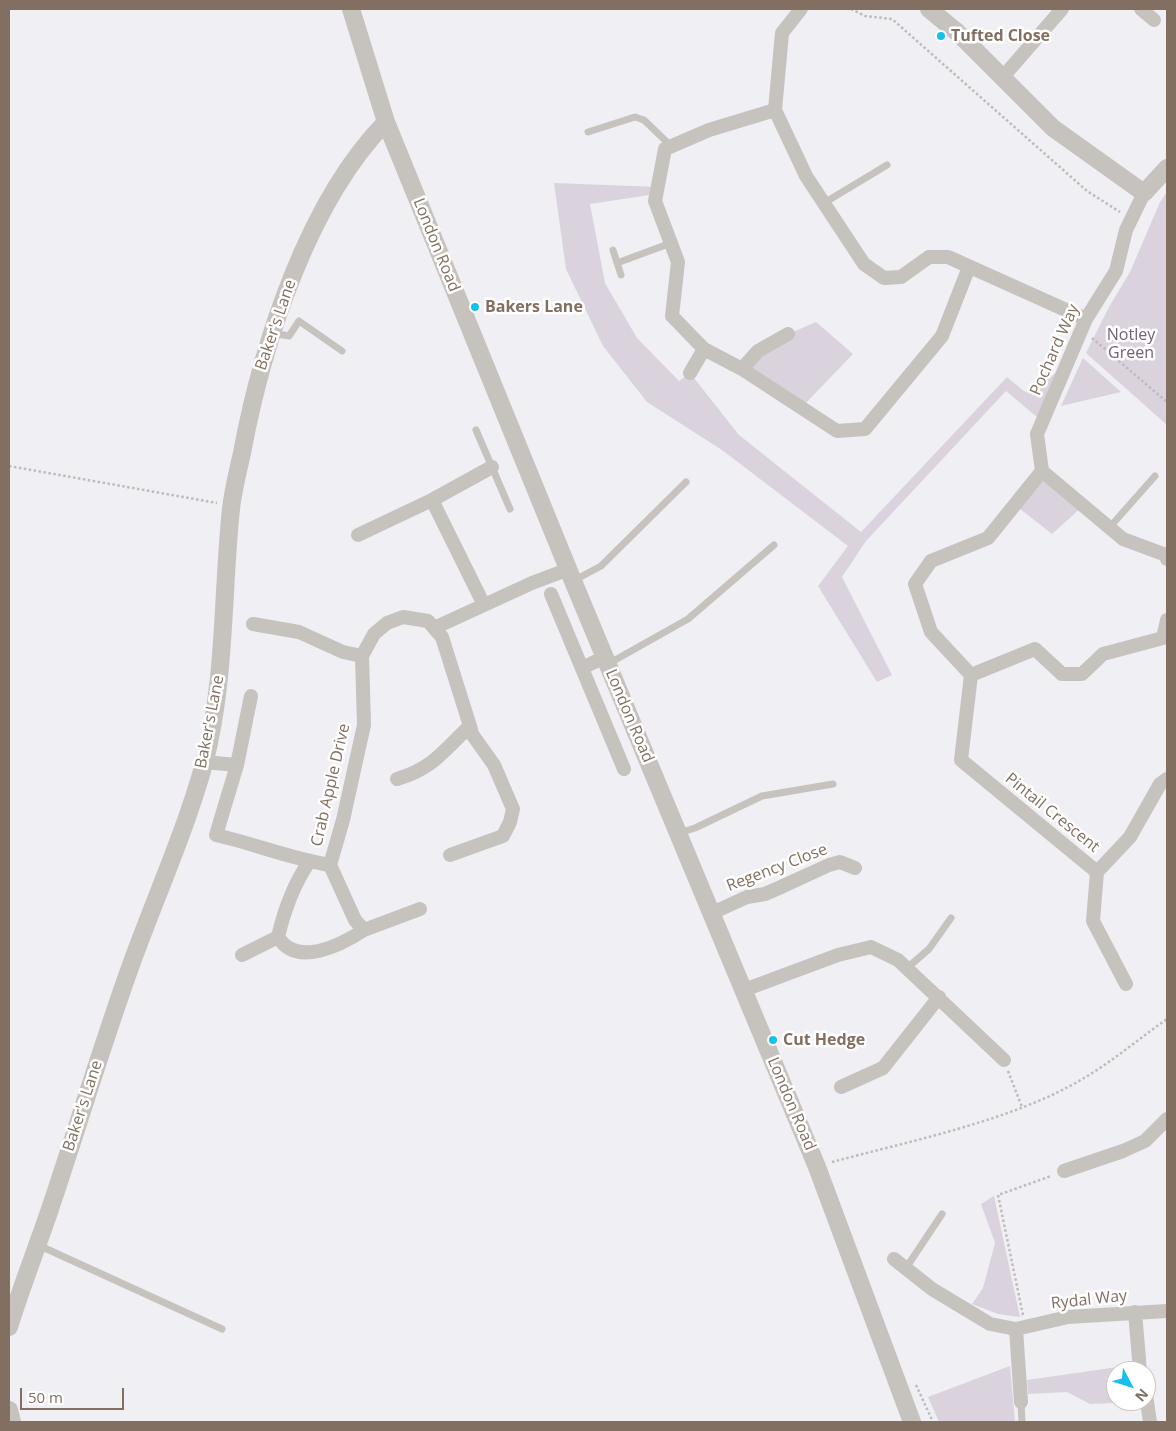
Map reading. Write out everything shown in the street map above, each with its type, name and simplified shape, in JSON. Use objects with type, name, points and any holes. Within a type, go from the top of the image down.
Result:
[{"type":"street","name":"London Road","points":[[351,9],[386,122],[606,661],[817,1166],[912,1422]]},
{"type":"street","points":[[801,9],[782,33],[775,110],[806,176],[864,264],[884,278],[901,277],[928,257],[948,257],[1086,320]]},
{"type":"street","points":[[929,9],[957,32],[1053,128],[1144,193],[1167,168]]},
{"type":"street","points":[[1002,78],[1062,9]]},
{"type":"street","points":[[1140,9],[1154,20]]},
{"type":"street","points":[[775,110],[708,130],[665,149],[655,201],[678,262],[672,316],[704,349],[742,370],[837,431],[865,429],[942,336],[969,267]]},
{"type":"street","name":"Baker's Lane","points":[[9,1327],[120,995],[186,823],[204,762],[220,681],[224,588],[232,505],[253,393],[272,333],[302,255],[318,222],[348,169],[386,122]]},
{"type":"street","name":"Pochard Way","points":[[1042,471],[1037,434],[1086,320],[1116,271],[1126,230],[1144,193]]},
{"type":"street","points":[[742,370],[758,351],[788,334]]},
{"type":"street","points":[[690,373],[704,349]]},
{"type":"street","points":[[358,535],[432,500],[492,468]]},
{"type":"street","points":[[1167,559],[1166,555],[1123,539],[1042,471],[988,538],[931,561],[915,584],[931,632],[971,675],[1035,649],[1062,674],[1082,674],[1103,654],[1165,640],[1167,620]]},
{"type":"street","points":[[432,500],[484,605]]},
{"type":"street","points":[[434,628],[484,605],[571,575]]},
{"type":"street","points":[[551,594],[624,769]]},
{"type":"street","points":[[253,624],[299,632],[343,652],[362,656],[374,634],[387,623],[403,617],[428,621],[442,637],[472,734],[498,772],[513,809],[510,822],[503,836],[450,855]]},
{"type":"street","name":"Crab Apple Drive","points":[[362,656],[364,725],[344,820],[330,865],[355,920],[364,930]]},
{"type":"street","points":[[582,668],[606,661]]},
{"type":"street","name":"Pintail Crescent","points":[[971,675],[961,760],[1097,872],[1130,837],[1165,784]]},
{"type":"street","points":[[204,762],[237,765],[251,696]]},
{"type":"street","points":[[397,779],[426,768],[440,758],[470,726]]},
{"type":"street","name":"Crab Apple Drive","points":[[237,765],[216,835],[256,844],[309,862],[330,865]]},
{"type":"street","name":"Crab Apple Drive","points":[[278,937],[282,921],[301,874],[309,862]]},
{"type":"street","name":"Regency Close","points":[[712,913],[747,897],[782,887],[829,865],[840,862],[855,868]]},
{"type":"street","points":[[1097,872],[1094,921],[1126,984]]},
{"type":"street","points":[[242,956],[278,937],[282,945],[295,952],[331,949],[364,930],[420,909]]},
{"type":"street","points":[[744,990],[838,955],[871,947],[898,960],[1004,1060]]},
{"type":"street","points":[[841,1087],[883,1068],[938,998]]},
{"type":"street","points":[[1064,1171],[1144,1141],[1167,1119]]},
{"type":"street","name":"Rydal Way","points":[[894,1259],[932,1289],[990,1324],[1021,1328],[1068,1317],[1167,1311]]},
{"type":"street","points":[[1135,1312],[1139,1361]]},
{"type":"street","points":[[1021,1328],[1021,1402]]},
{"type":"street","points":[[9,1410],[12,1422]]},
{"type":"lane","points":[[588,132],[635,117],[644,120],[671,146]]},
{"type":"lane","points":[[824,203],[887,165]]},
{"type":"lane","points":[[617,263],[671,243]]},
{"type":"lane","points":[[612,250],[621,275]]},
{"type":"lane","points":[[272,333],[289,336],[299,321],[342,351]]},
{"type":"lane","points":[[476,430],[510,509]]},
{"type":"lane","points":[[1109,528],[1156,476]]},
{"type":"lane","points":[[571,575],[601,566],[686,482]]},
{"type":"lane","points":[[606,661],[623,654],[688,619],[774,545]]},
{"type":"lane","points":[[678,833],[695,828],[762,796],[833,784]]},
{"type":"lane","points":[[907,968],[929,949],[951,918]]},
{"type":"lane","points":[[906,1268],[942,1214]]},
{"type":"lane","points":[[37,1245],[222,1328]]},
{"type":"lane","points":[[1021,1402],[1022,1422]]},
{"type":"path","points":[[851,9],[865,16],[892,19],[1087,191],[1132,219]]},
{"type":"path","points":[[1090,336],[1167,402]]},
{"type":"path","points":[[9,466],[232,505]]},
{"type":"path","points":[[817,1166],[964,1126],[1022,1107],[1084,1078],[1167,1019]]},
{"type":"path","points":[[1004,1060],[1022,1107]]},
{"type":"path","points":[[1021,1328],[998,1195],[1064,1171]]},
{"type":"green space","points":[[554,183],[658,187],[656,194],[590,204],[605,283],[637,338],[679,381],[690,373],[739,435],[861,532],[1007,377],[1025,392],[1058,372],[1038,418],[1006,391],[866,541],[842,577],[892,675],[877,682],[818,586],[848,546],[722,450],[647,402],[603,346],[566,269]]},
{"type":"green space","name":"Notley Green","points":[[1167,192],[1167,425],[1086,353],[1109,307],[1130,272],[1160,202]]},
{"type":"green space","points":[[816,322],[853,354],[801,408],[742,369],[788,334]]},
{"type":"green space","points":[[1083,358],[1121,392],[1061,406],[1082,360]]},
{"type":"green space","points":[[1042,471],[1082,507],[1052,534],[1015,505]]},
{"type":"green space","points":[[994,1196],[1020,1317],[998,1314],[972,1304],[983,1288],[995,1243],[981,1204]]},
{"type":"green space","points":[[1010,1366],[1015,1422],[939,1422],[928,1397]]},
{"type":"green space","points":[[1106,1369],[1106,1403],[1090,1404],[1067,1392],[1028,1394],[1027,1380]]},
{"type":"place","name":"Tufted Close","points":[[941,36]]},
{"type":"place","name":"Bakers Lane","points":[[475,307]]},
{"type":"place","name":"Cut Hedge","points":[[773,1040]]}]
